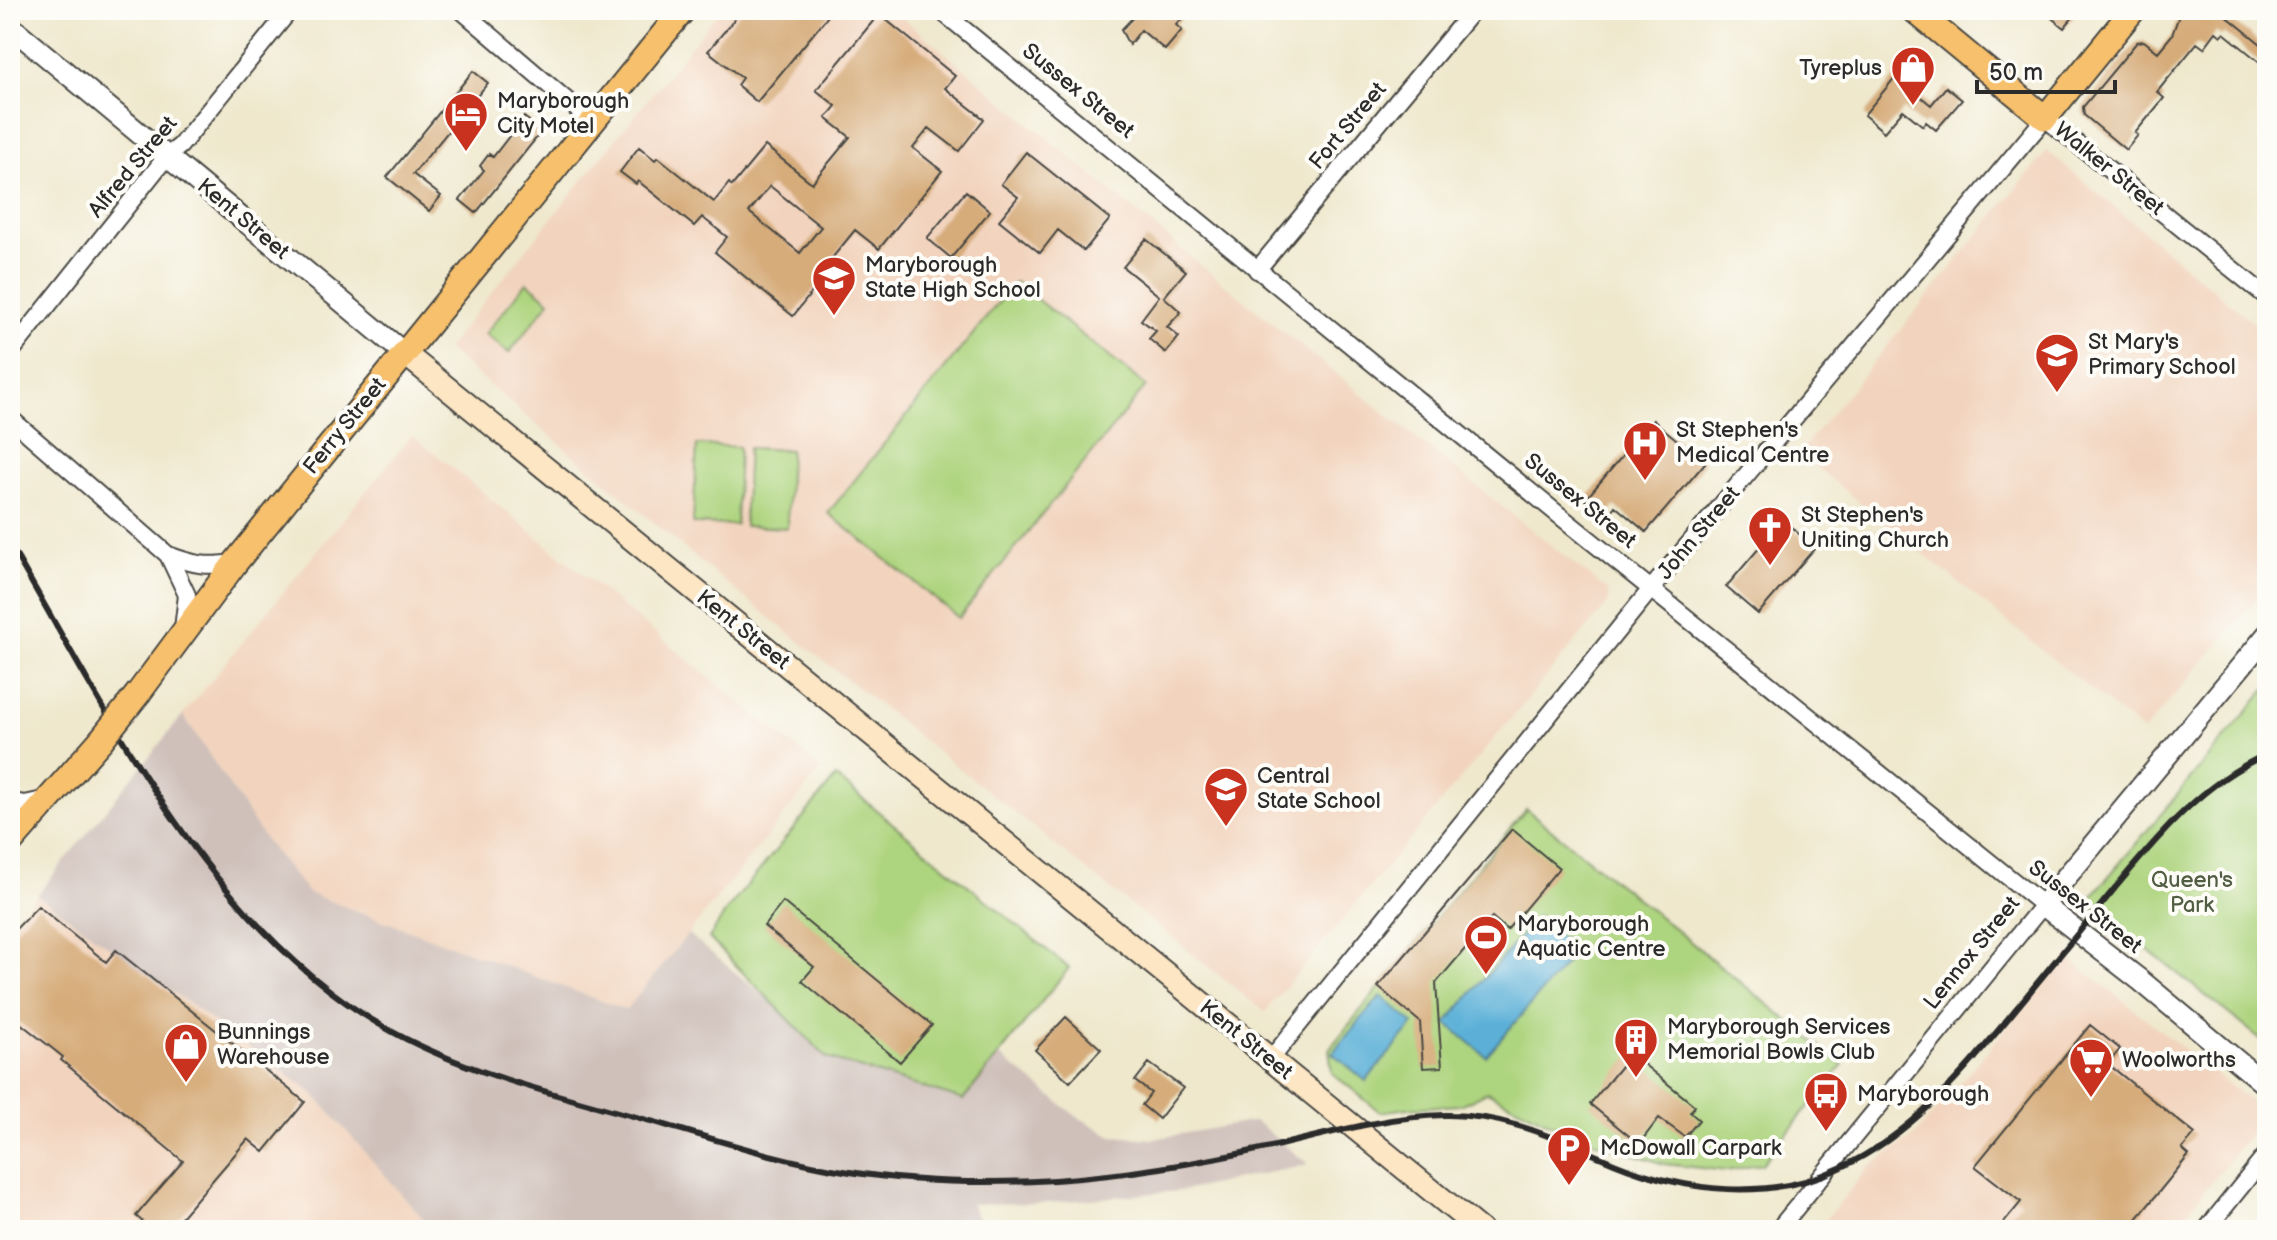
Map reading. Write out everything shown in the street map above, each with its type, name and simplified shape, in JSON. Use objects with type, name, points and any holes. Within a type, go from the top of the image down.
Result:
[{"type":"main road","name":"Ferry Street","points":[[10,843],[53,798],[101,740],[235,563],[683,10]]},
{"type":"main road","name":"Walker Street","points":[[1914,10],[2045,118]]},
{"type":"main road","name":"John Street","points":[[2045,118],[2133,10]]},
{"type":"main road","name":"Kent Street","points":[[404,353],[1480,1230]]},
{"type":"street","name":"Alfred Street","points":[[10,353],[167,156],[180,146],[290,10]]},
{"type":"street","points":[[461,10],[592,122]]},
{"type":"street","name":"Sussex Street","points":[[940,10],[2267,1086]]},
{"type":"street","name":"Fort Street","points":[[1257,270],[1473,10]]},
{"type":"street","name":"Kent Street","points":[[10,26],[404,353]]},
{"type":"street","name":"Walker Street","points":[[2045,118],[2267,297]]},
{"type":"street","name":"John Street","points":[[1270,1060],[1651,589],[2045,118]]},
{"type":"street","points":[[10,418],[168,555],[209,567],[235,563]]},
{"type":"street","points":[[168,555],[187,595],[183,631]]},
{"type":"street","name":"Lennox Street","points":[[1778,1230],[2267,635]]},
{"type":"street","points":[[10,802],[25,804],[53,798]]},
{"type":"street","points":[[2206,1230],[2267,1154]]},
{"type":"shaded area","points":[[720,10],[893,10],[1225,285],[1608,591],[1609,602],[1265,1012],[730,586],[446,349]]},
{"type":"shaded area","name":"St Mary's Primary School","points":[[2047,151],[2267,334],[2267,587],[2143,732],[1799,453]]},
{"type":"shaded area","points":[[412,435],[822,769],[626,1010],[307,893],[266,841],[183,715]]},
{"type":"shaded area","points":[[183,715],[266,841],[308,893],[626,1010],[688,934],[849,1065],[961,1101],[999,1055],[1076,1116],[1112,1136],[1153,1139],[1255,1121],[1308,1164],[1188,1190],[1048,1203],[971,1204],[985,1230],[433,1230],[313,1093],[37,895]]},
{"type":"shaded area","points":[[37,895],[313,1093],[433,1230],[10,1230],[10,929]]},
{"type":"shaded area","name":"Maryborough","points":[[2068,957],[2266,1114],[2173,1230],[1817,1230],[1868,1168],[1913,1137]]},
{"type":"green space","points":[[527,282],[550,301],[509,353],[485,334]]},
{"type":"green space","points":[[1015,282],[1146,386],[959,618],[828,513]]},
{"type":"green space","points":[[697,445],[739,447],[736,525],[693,524]]},
{"type":"green space","points":[[748,448],[790,450],[787,528],[744,526]]},
{"type":"green space","name":"Queen's Park","points":[[2267,688],[2267,1044],[2087,902]]},
{"type":"green space","points":[[836,777],[1069,968],[963,1100],[827,1058],[709,938],[727,910]]},
{"type":"green space","points":[[1526,809],[1843,1065],[1762,1164],[1727,1171],[1664,1164],[1575,1135],[1487,1092],[1460,1105],[1380,1112],[1332,1073],[1329,1049]]},
{"type":"water","points":[[1537,917],[1577,951],[1486,1056],[1446,1023]]},
{"type":"water","points":[[1381,996],[1414,1024],[1366,1081],[1332,1053]]},
{"type":"building","points":[[742,10],[833,10],[757,102],[737,85],[742,78],[708,51]]},
{"type":"building","points":[[1140,10],[1190,10],[1176,25],[1182,30],[1165,50],[1141,30],[1129,45],[1121,30]]},
{"type":"building","points":[[2042,10],[2079,10],[2064,28]]},
{"type":"building","points":[[2181,10],[2219,10],[2267,49],[2267,68],[2224,33],[2221,36],[2216,32],[2204,48],[2197,43],[2157,92],[2164,98],[2135,133],[2138,135],[2126,150],[2084,115],[2083,107],[2137,42],[2144,41],[2158,52],[2172,35]]},
{"type":"building","points":[[879,14],[955,76],[945,88],[984,119],[959,151],[929,128],[913,148],[942,171],[879,249],[855,230],[828,263],[832,267],[793,316],[715,252],[727,237],[702,217],[694,226],[638,181],[636,184],[620,172],[639,147],[655,160],[658,157],[714,202],[729,183],[732,186],[765,146],[812,183],[850,137],[826,118],[836,106],[816,90]],"holes":[[[770,186],[821,227],[800,253],[749,212]]]},
{"type":"building","points":[[473,71],[488,83],[413,174],[441,196],[429,211],[387,177]]},
{"type":"building","name":"Tyreplus","points":[[1896,76],[1931,105],[1946,87],[1962,100],[1936,130],[1926,122],[1923,126],[1903,110],[1884,132],[1864,115]]},
{"type":"building","points":[[524,117],[542,131],[476,213],[460,200],[484,170],[480,166],[489,154],[493,157]]},
{"type":"building","points":[[1026,152],[1110,219],[1084,251],[1058,230],[1040,253],[999,220],[1018,197],[1001,184]]},
{"type":"building","points":[[966,191],[990,211],[951,258],[927,238]]},
{"type":"building","points":[[1146,239],[1186,271],[1164,297],[1181,312],[1167,327],[1179,337],[1166,353],[1149,339],[1156,331],[1141,320],[1159,296],[1123,267]]},
{"type":"building","name":"St Stephen's Medical Centre","points":[[1653,420],[1705,463],[1646,532],[1615,506],[1606,518],[1585,500]]},
{"type":"building","name":"St Stephen's Uniting Church","points":[[1783,520],[1815,548],[1758,614],[1726,587]]},
{"type":"building","points":[[1512,829],[1559,868],[1507,930],[1492,917],[1436,983],[1442,1067],[1423,1068],[1420,1022],[1378,987]]},
{"type":"building","points":[[783,902],[932,1025],[900,1062],[802,981],[814,967],[764,926]]},
{"type":"building","name":"Bunnings Warehouse","points":[[38,906],[106,962],[116,950],[305,1102],[264,1152],[248,1139],[170,1230],[152,1230],[136,1216],[183,1161],[10,1015],[10,935]]},
{"type":"building","points":[[1066,1017],[1101,1049],[1070,1082],[1035,1050]]},
{"type":"building","name":"Woolworths","points":[[2090,1025],[2120,1049],[2108,1064],[2195,1134],[2182,1149],[2189,1155],[2128,1230],[1998,1230],[2021,1202],[1975,1166]]},
{"type":"building","name":"Maryborough Services Memorial Bowls Club","points":[[1631,1054],[1695,1106],[1690,1112],[1699,1120],[1685,1137],[1659,1118],[1639,1144],[1590,1104]]},
{"type":"building","points":[[1149,1063],[1183,1088],[1159,1119],[1142,1105],[1151,1093],[1135,1081]]},
{"type":"railway","points":[[10,545],[130,753],[175,822],[224,887],[278,946],[339,997],[406,1039],[501,1078],[780,1157],[826,1168],[901,1178],[1004,1182],[1109,1175],[1217,1158],[1379,1122],[1445,1115],[1511,1124],[1669,1181],[1727,1189],[1756,1189],[1813,1179],[1867,1153],[1917,1117],[1981,1051],[2166,830],[2202,795],[2267,754]]},
{"type":"place","name":"Tyreplus","points":[[1913,107]]},
{"type":"place","name":"Maryborough City Motel","points":[[466,153]]},
{"type":"place","name":"Maryborough State High School","points":[[834,317]]},
{"type":"place","name":"St Mary's Primary School","points":[[2057,394]]},
{"type":"place","name":"St Stephen's Medical Centre","points":[[1645,482]]},
{"type":"place","name":"St Stephen's Uniting Church","points":[[1770,567]]},
{"type":"place","name":"Central State School","points":[[1226,828]]},
{"type":"place","name":"Maryborough Aquatic Centre","points":[[1486,976]]},
{"type":"place","name":"Maryborough Services Memorial Bowls Club","points":[[1636,1079]]},
{"type":"place","name":"Bunnings Warehouse","points":[[186,1084]]},
{"type":"place","name":"Woolworths","points":[[2091,1099]]},
{"type":"place","name":"Maryborough","points":[[1826,1133]]},
{"type":"place","name":"McDowall Carpark","points":[[1569,1187]]}]
